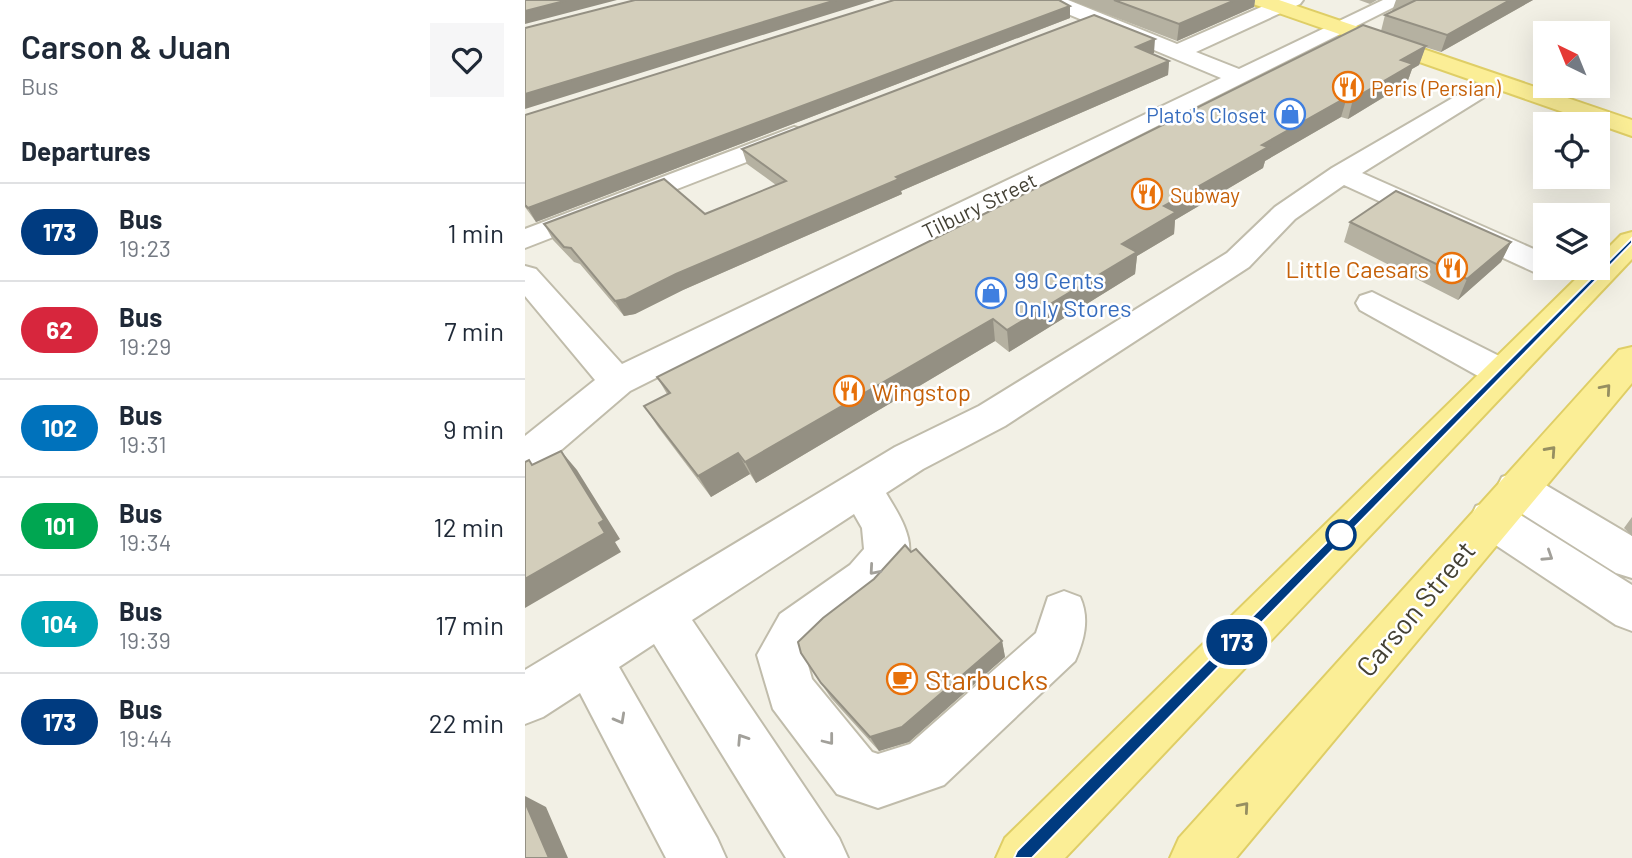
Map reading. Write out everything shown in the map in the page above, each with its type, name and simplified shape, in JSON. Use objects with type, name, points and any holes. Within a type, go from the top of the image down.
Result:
[{"type":"main road","points":[[1277,2],[1341,28],[1632,128]]},
{"type":"main road","points":[[1025,858],[1500,372],[1632,241]]},
{"type":"main road","name":"Carson Street","points":[[1199,858],[1632,359]]},
{"type":"street","points":[[1051,0],[1239,78]]},
{"type":"street","name":"Tilbury Street","points":[[525,458],[617,382],[1398,0]]},
{"type":"street","points":[[1177,52],[1277,2]]},
{"type":"street","points":[[1055,33],[1094,18]]},
{"type":"street","points":[[525,699],[909,458],[992,416],[1238,260],[1260,241],[1285,213],[1342,174],[1494,81]]},
{"type":"street","points":[[525,239],[822,124]]},
{"type":"street","points":[[1342,174],[1533,260]]},
{"type":"street","points":[[525,276],[617,382]]},
{"type":"street","points":[[1579,280],[1590,285]]},
{"type":"street","points":[[1372,303],[1500,372]]},
{"type":"street","points":[[861,488],[883,527],[887,554],[866,579],[797,629],[781,655],[791,692],[856,775],[878,781],[925,766],[1058,645],[1064,612]]},
{"type":"street","points":[[1504,504],[1632,559]]},
{"type":"street","points":[[1504,504],[1632,610]]},
{"type":"street","points":[[660,612],[819,858]]},
{"type":"street","points":[[588,659],[697,858]]},
{"type":"building","points":[[525,0],[568,0],[525,11]]},
{"type":"building","points":[[635,0],[836,0],[525,94],[525,28]]},
{"type":"building","points":[[894,0],[1059,0],[1070,6],[528,208],[525,205],[525,115]]},
{"type":"building","points":[[1114,0],[1235,0],[1179,24]]},
{"type":"building","points":[[1416,0],[1510,0],[1447,35],[1385,15]]},
{"type":"building","points":[[1094,15],[1155,39],[1136,47],[1169,61],[896,177],[899,179],[676,274],[626,299],[615,301],[571,248],[564,247],[544,224],[664,179],[705,214],[786,181],[742,149]]},
{"type":"building","points":[[1363,25],[1426,46],[1401,60],[1413,64],[1353,99],[1347,97],[1262,145],[1268,147],[1164,206],[1176,212],[1122,244],[1137,252],[1007,330],[993,319],[745,462],[738,453],[698,476],[644,406],[670,393],[657,377]]},
{"type":"building","points":[[1396,191],[1511,242],[1467,279],[1350,222]]},
{"type":"building","points":[[561,451],[604,520],[599,523],[605,533],[525,579],[525,462],[529,460],[532,465]]},
{"type":"building","name":"Starbucks","points":[[905,545],[911,552],[916,549],[1002,641],[902,727],[870,737],[821,683],[801,653],[798,642],[823,618],[874,579]]},
{"type":"building","points":[[525,802],[549,858],[525,858]]},
{"type":"bus line","name":"173","points":[[1025,858],[1500,372],[1632,241]]},
{"type":"place","name":"Peris (Persian)","points":[[1348,87]]},
{"type":"place","name":"Plato's Closet","points":[[1290,114]]},
{"type":"place","name":"Subway","points":[[1147,194]]},
{"type":"place","name":"Little Caesars","points":[[1452,268]]},
{"type":"place","name":"99 Cents Only Stores","points":[[991,293]]},
{"type":"place","name":"Wingstop","points":[[849,391]]},
{"type":"place","name":"Starbucks","points":[[902,679]]}]
